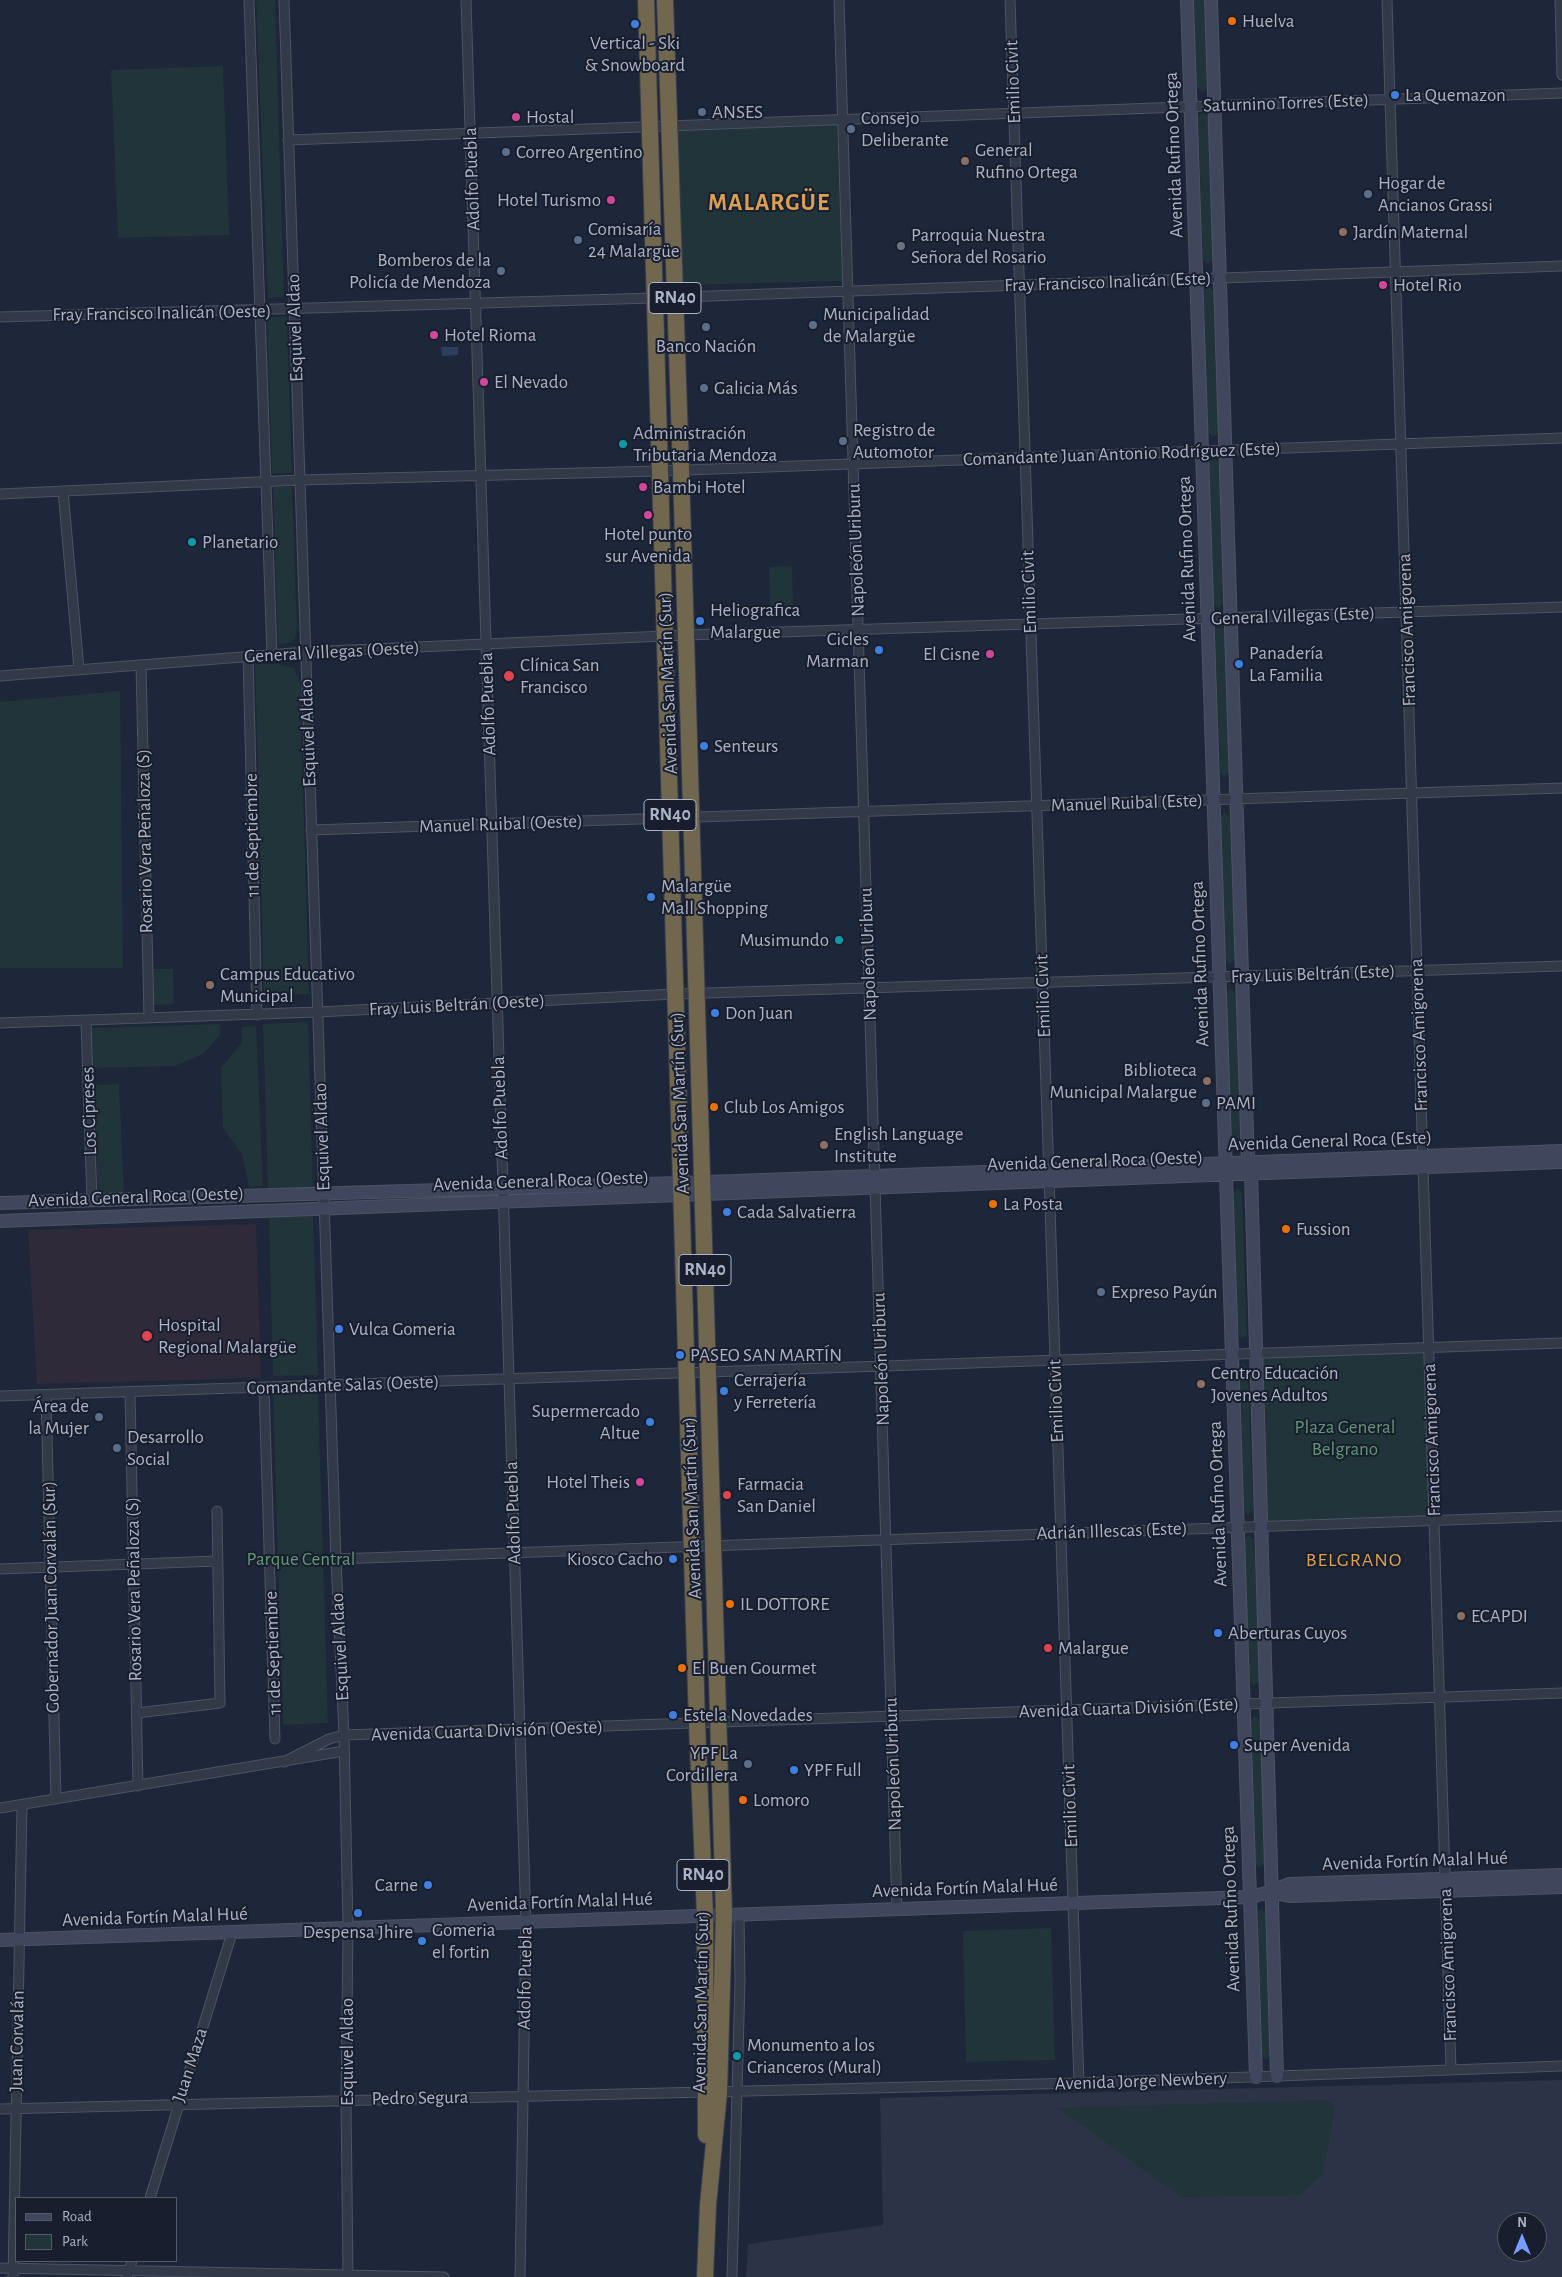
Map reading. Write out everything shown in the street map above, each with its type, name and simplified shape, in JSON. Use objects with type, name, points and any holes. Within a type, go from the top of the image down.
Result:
[{"type":"highway","name":"Avenida San Martín (Sur)","points":[[646,0],[691,1546],[712,2092]]},
{"type":"highway","name":"Avenida San Martín (Sur)","points":[[664,0],[682,470],[718,1723],[731,1914],[712,2092],[705,2277]]},
{"type":"main road","name":"Avenida Rufino Ortega","points":[[1187,0],[1256,2077]]},
{"type":"main road","points":[[1211,0],[1236,799],[1262,1527],[1270,1892],[1277,2076]]},
{"type":"main road","name":"Avenida General Roca (Este)","points":[[875,1182],[1423,1162],[1562,1151]]},
{"type":"main road","points":[[1423,1162],[1562,1162]]},
{"type":"main road","name":"Avenida General Roca (Oeste)","points":[[0,1203],[92,1202],[324,1194],[503,1194],[875,1182]]},
{"type":"main road","name":"Avenida General Roca (Oeste)","points":[[0,1221],[324,1208],[503,1194]]},
{"type":"main road","name":"Avenida Fortín Malal Hué","points":[[1445,1885],[1562,1875]]},
{"type":"main road","name":"Avenida Fortín Malal Hué","points":[[0,1940],[1250,1897],[1270,1892],[1289,1884],[1562,1887]]},
{"type":"street","points":[[249,0],[272,654]]},
{"type":"street","name":"Esquivel Aldao","points":[[284,0],[330,1386],[344,1735],[348,1928],[346,2100],[348,2275]]},
{"type":"street","name":"Adolfo Puebla","points":[[466,0],[526,1923],[520,2277]]},
{"type":"street","name":"Napoleón Uriburu","points":[[839,0],[897,1909]]},
{"type":"street","name":"Emilio Civit","points":[[1010,0],[1079,2083]]},
{"type":"street","name":"Francisco Amigorena","points":[[1387,0],[1451,2070]]},
{"type":"street","points":[[1560,0],[1562,75]]},
{"type":"street","name":"Saturnino Torres (Este)","points":[[288,140],[1562,93]]},
{"type":"street","name":"Fray Francisco Inalicán (Este)","points":[[654,298],[1562,266]]},
{"type":"street","name":"Fray Francisco Inalicán (Oeste)","points":[[0,317],[654,298]]},
{"type":"street","name":"Comandante Juan Antonio Rodríguez (Este)","points":[[0,494],[300,480],[659,471],[1562,438]]},
{"type":"street","points":[[64,491],[79,669]]},
{"type":"street","name":"General Villegas (Este)","points":[[665,636],[1208,620],[1562,607]]},
{"type":"street","name":"General Villegas (Oeste)","points":[[0,676],[272,654],[665,636]]},
{"type":"street","name":"11 de Septiembre","points":[[248,656],[257,1014]]},
{"type":"street","name":"Rosario Vera Peñaloza (S)","points":[[141,664],[149,1018]]},
{"type":"street","name":"Manuel Ruibal (Este)","points":[[692,818],[1562,788]]},
{"type":"street","name":"Manuel Ruibal (Oeste)","points":[[311,830],[692,818]]},
{"type":"street","name":"Fray Luis Beltrán (Este)","points":[[675,994],[1562,966]]},
{"type":"street","name":"Fray Luis Beltrán (Oeste)","points":[[0,1023],[318,1012],[675,994]]},
{"type":"street","name":"Los Cipreses","points":[[86,1021],[92,1202]]},
{"type":"street","name":"Comandante Salas (Oeste)","points":[[0,1396],[1256,1355],[1562,1343]]},
{"type":"street","name":"11 de Septiembre","points":[[264,1388],[275,1739]]},
{"type":"street","name":"Rosario Vera Peñaloza (S)","points":[[130,1392],[138,1786]]},
{"type":"street","name":"Gobernador Juan Corvalán (Sur)","points":[[46,1395],[56,1799]]},
{"type":"street","points":[[137,1713],[220,1703],[217,1511]]},
{"type":"street","name":"Adrián Illescas (Este)","points":[[336,1559],[1562,1516]]},
{"type":"street","points":[[0,1569],[218,1561]]},
{"type":"street","name":"Avenida Cuarta División (Este)","points":[[697,1724],[1562,1693]]},
{"type":"street","name":"Avenida Cuarta División (Oeste)","points":[[284,1762],[329,1739],[344,1735],[697,1724]]},
{"type":"street","name":"Avenida Cuarta División (Oeste)","points":[[0,1808],[344,1751]]},
{"type":"street","name":"Juan Corvalán","points":[[13,2272],[22,1805]]},
{"type":"street","points":[[731,1914],[737,2092],[732,2277]]},
{"type":"street","name":"Juan Maza","points":[[150,2197],[232,1933]]},
{"type":"street","name":"Avenida Jorge Newbery","points":[[712,2092],[1079,2083],[1562,2066]]},
{"type":"street","name":"Pedro Segura","points":[[0,2109],[712,2092]]},
{"type":"street","points":[[128,2274],[132,2262]]},
{"type":"street","points":[[0,2268],[13,2272],[444,2277]]},
{"type":"shaded area","name":"Hospital Regional Malargüe","points":[[256,1224],[261,1378],[37,1384],[28,1230]]},
{"type":"shaded area","points":[[1562,2080],[1562,2277],[746,2277],[748,2244],[883,2225],[880,2098]]},
{"type":"green space","points":[[256,0],[275,0],[284,297],[268,298]]},
{"type":"green space","points":[[1194,0],[1204,0],[1207,88],[1202,92],[1197,87]]},
{"type":"green space","points":[[223,66],[229,235],[118,238],[111,70]]},
{"type":"green space","points":[[1203,112],[1208,117],[1213,259],[1208,264],[1203,259],[1198,117]]},
{"type":"green space","points":[[837,125],[842,281],[683,285],[678,130]]},
{"type":"green space","points":[[1209,286],[1213,291],[1218,433],[1213,437],[1208,432],[1204,291]]},
{"type":"green space","points":[[267,317],[287,317],[292,473],[272,473]]},
{"type":"green space","points":[[1214,458],[1219,463],[1223,604],[1218,609],[1214,604],[1209,462]]},
{"type":"green space","points":[[273,487],[292,487],[297,628],[295,639],[287,643],[278,644]]},
{"type":"green space","points":[[792,566],[793,610],[770,611],[769,567]]},
{"type":"green space","points":[[1220,625],[1225,630],[1229,772],[1224,777],[1220,772],[1215,630]]},
{"type":"green space","points":[[255,664],[278,664],[294,668],[300,683],[309,994],[264,995]]},
{"type":"green space","points":[[120,691],[123,968],[0,968],[0,702]]},
{"type":"green space","points":[[1225,812],[1230,817],[1235,959],[1230,964],[1225,959],[1220,817]]},
{"type":"green space","points":[[151,969],[173,969],[174,1004],[153,1005]]},
{"type":"green space","points":[[1231,989],[1236,994],[1241,1136],[1236,1141],[1231,1136],[1226,994]]},
{"type":"green space","points":[[308,1022],[313,1187],[268,1188],[263,1024]]},
{"type":"green space","points":[[220,1024],[220,1035],[203,1054],[175,1066],[93,1068],[92,1028]]},
{"type":"green space","points":[[256,1026],[263,1186],[249,1187],[242,1154],[223,1128],[221,1068],[242,1042],[242,1027]]},
{"type":"green space","points":[[119,1084],[124,1193],[98,1194],[94,1085]]},
{"type":"green space","points":[[1238,1188],[1242,1193],[1247,1335],[1242,1339],[1238,1334],[1233,1193]]},
{"type":"green space","points":[[313,1213],[318,1375],[273,1376],[269,1214]]},
{"type":"green space","name":"Plaza General Belgrano","points":[[1429,1348],[1434,1520],[1262,1527],[1256,1355]]},
{"type":"green space","points":[[1243,1363],[1248,1368],[1253,1510],[1248,1515],[1243,1510],[1238,1368]]},
{"type":"green space","name":"Parque Central","points":[[318,1393],[328,1723],[283,1725],[273,1394]]},
{"type":"green space","points":[[1249,1535],[1254,1540],[1259,1681],[1254,1686],[1249,1681],[1244,1540]]},
{"type":"green space","points":[[1255,1716],[1260,1721],[1264,1863],[1259,1868],[1255,1863],[1250,1721]]},
{"type":"green space","points":[[1261,1909],[1266,1914],[1271,2055],[1266,2060],[1261,2055],[1256,1913]]},
{"type":"green space","points":[[1051,1928],[1055,2060],[966,2062],[963,1931]]},
{"type":"green space","points":[[1326,2100],[1335,2106],[1323,2174],[1300,2195],[1181,2197],[1058,2108]]},
{"type":"water","points":[[441,347],[458,347],[458,355],[442,356]]},
{"type":"place","name":"Huelva","points":[[1232,21]]},
{"type":"place","name":"Vertical - Ski & Snowboard","points":[[635,24]]},
{"type":"place","name":"La Quemazon","points":[[1395,95]]},
{"type":"place","name":"ANSES","points":[[702,112]]},
{"type":"place","name":"Hostal","points":[[516,117]]},
{"type":"place","name":"Consejo Deliberante","points":[[851,129]]},
{"type":"place","name":"Correo Argentino","points":[[506,152]]},
{"type":"place","name":"General Rufino Ortega","points":[[965,161]]},
{"type":"place","name":"Hogar de Ancianos Grassi","points":[[1368,194]]},
{"type":"place","name":"Hotel Turismo","points":[[611,200]]},
{"type":"place","name":"Jardín Maternal","points":[[1343,232]]},
{"type":"place","name":"Comisaría 24 Malargüe","points":[[578,240]]},
{"type":"place","name":"Parroquia Nuestra Señora del Rosario","points":[[901,246]]},
{"type":"place","name":"Bomberos de la Policía de Mendoza","points":[[501,271]]},
{"type":"place","name":"Hotel Rio","points":[[1383,285]]},
{"type":"place","name":"Municipalidad de Malargüe","points":[[813,325]]},
{"type":"place","name":"Banco Nación","points":[[706,327]]},
{"type":"place","name":"Hotel Rioma","points":[[434,335]]},
{"type":"place","name":"El Nevado","points":[[484,382]]},
{"type":"place","name":"Galicia Más","points":[[704,388]]},
{"type":"place","name":"Registro de Automotor","points":[[843,441]]},
{"type":"place","name":"Administración Tributaria Mendoza","points":[[623,444]]},
{"type":"place","name":"Bambi Hotel","points":[[643,487]]},
{"type":"place","name":"Hotel punto sur Avenida","points":[[648,515]]},
{"type":"place","name":"Planetario","points":[[192,542]]},
{"type":"place","name":"Heliografica Malargue","points":[[700,621]]},
{"type":"place","name":"Cicles Marman","points":[[879,650]]},
{"type":"place","name":"El Cisne","points":[[990,654]]},
{"type":"place","name":"Panadería La Familia","points":[[1239,664]]},
{"type":"place","name":"Clínica San Francisco","points":[[509,676]]},
{"type":"place","name":"Senteurs","points":[[704,746]]},
{"type":"place","name":"Malargüe Mall Shopping","points":[[651,897]]},
{"type":"place","name":"Musimundo","points":[[839,940]]},
{"type":"place","name":"Campus Educativo Municipal","points":[[210,985]]},
{"type":"place","name":"Don Juan","points":[[715,1013]]},
{"type":"place","name":"Biblioteca Municipal Malargue","points":[[1207,1081]]},
{"type":"place","name":"PAMI","points":[[1206,1103]]},
{"type":"place","name":"Club Los Amigos","points":[[714,1107]]},
{"type":"place","name":"English Language Institute","points":[[824,1145]]},
{"type":"place","name":"La Posta","points":[[993,1204]]},
{"type":"place","name":"Cada Salvatierra","points":[[727,1212]]},
{"type":"place","name":"Fussion","points":[[1286,1229]]},
{"type":"place","name":"Expreso Payún","points":[[1101,1292]]},
{"type":"place","name":"Vulca Gomeria","points":[[339,1329]]},
{"type":"place","name":"Hospital Regional Malargüe","points":[[147,1336]]},
{"type":"place","name":"PASEO SAN MARTÍN","points":[[680,1355]]},
{"type":"place","name":"Centro Educación Jovenes Adultos","points":[[1201,1384]]},
{"type":"place","name":"Cerrajería y Ferretería","points":[[724,1391]]},
{"type":"place","name":"Área de la Mujer","points":[[99,1417]]},
{"type":"place","name":"Supermercado Altue","points":[[650,1422]]},
{"type":"place","name":"Desarrollo Social","points":[[117,1448]]},
{"type":"place","name":"Hotel Theis","points":[[640,1482]]},
{"type":"place","name":"Farmacia San Daniel","points":[[727,1495]]},
{"type":"place","name":"Kiosco Cacho","points":[[673,1559]]},
{"type":"place","name":"IL DOTTORE","points":[[730,1604]]},
{"type":"place","name":"ECAPDI","points":[[1461,1616]]},
{"type":"place","name":"Aberturas Cuyos","points":[[1218,1633]]},
{"type":"place","name":"Malargue","points":[[1048,1648]]},
{"type":"place","name":"El Buen Gourmet","points":[[682,1668]]},
{"type":"place","name":"Estela Novedades","points":[[673,1715]]},
{"type":"place","name":"Super Avenida","points":[[1234,1745]]},
{"type":"place","name":"YPF La Cordillera","points":[[748,1764]]},
{"type":"place","name":"YPF Full","points":[[794,1770]]},
{"type":"place","name":"Lomoro","points":[[743,1800]]},
{"type":"place","name":"Carne","points":[[428,1885]]},
{"type":"place","name":"Despensa Jhire","points":[[358,1913]]},
{"type":"place","name":"Gomeria el fortin","points":[[422,1941]]},
{"type":"place","name":"Monumento a los Crianceros (Mural)","points":[[737,2056]]},
{"type":"district","name":"MALARGÜE","points":[[769,203]]},
{"type":"district","name":"BELGRANO","points":[[1354,1560]]}]
